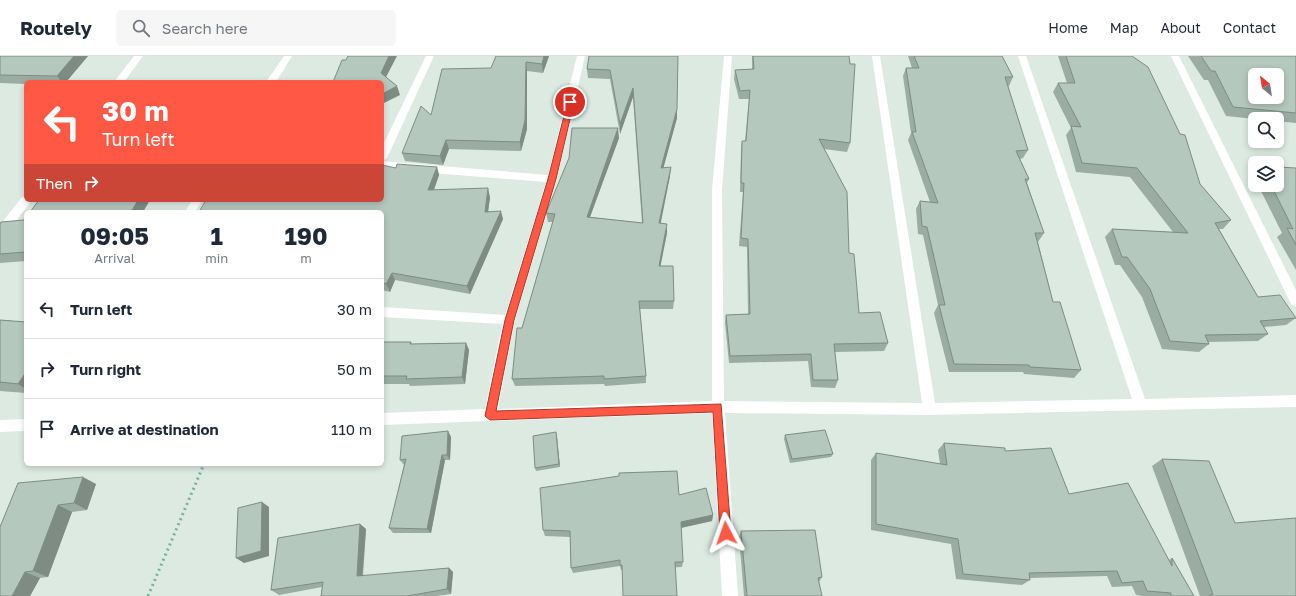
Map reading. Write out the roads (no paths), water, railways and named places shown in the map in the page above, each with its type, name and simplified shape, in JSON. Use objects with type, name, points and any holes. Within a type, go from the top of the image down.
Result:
[{"type":"street","points":[[121,80],[139,56]]},
{"type":"street","points":[[272,80],[288,56]]},
{"type":"street","points":[[384,154],[430,56]]},
{"type":"street","points":[[490,416],[509,320],[552,179],[581,56]]},
{"type":"street","points":[[728,56],[717,190],[718,407],[730,596]]},
{"type":"street","points":[[876,56],[928,409]]},
{"type":"street","points":[[1022,56],[1141,405]]},
{"type":"street","points":[[1175,56],[1296,302]]},
{"type":"street","points":[[384,165],[552,179]]},
{"type":"street","points":[[0,233],[24,202]]},
{"type":"street","points":[[384,312],[509,320]]},
{"type":"street","points":[[384,419],[718,407],[928,409],[1296,401]]},
{"type":"street","points":[[0,426],[24,426]]}]
